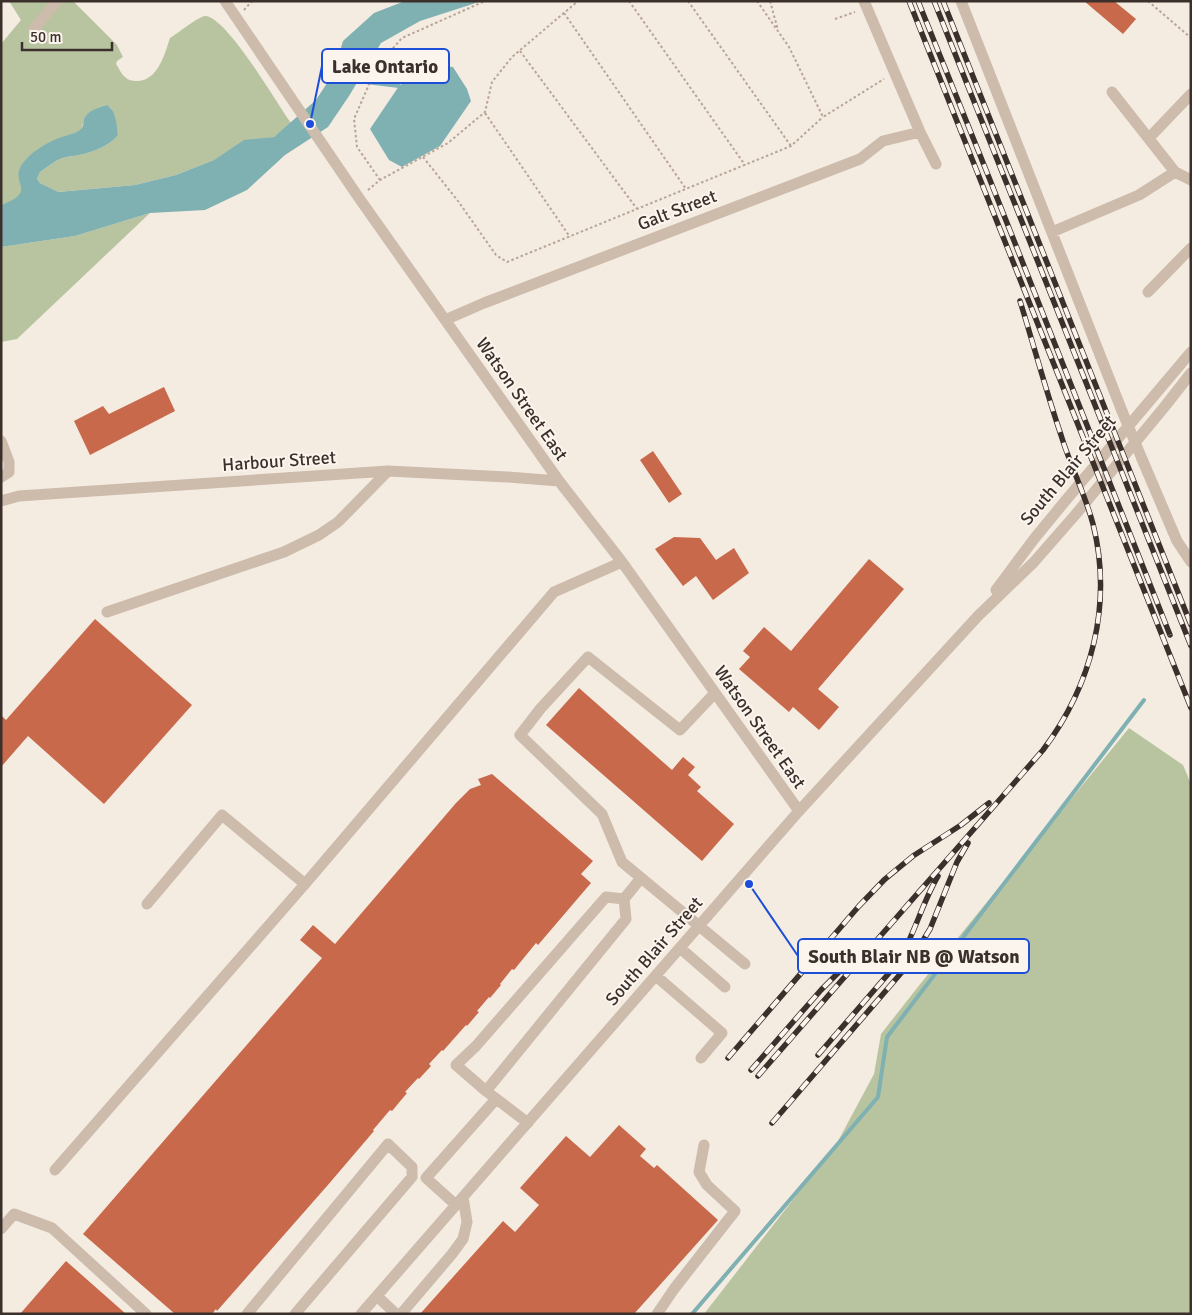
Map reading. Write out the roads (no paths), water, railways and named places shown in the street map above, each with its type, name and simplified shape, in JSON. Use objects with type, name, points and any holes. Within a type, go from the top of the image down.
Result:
[{"type":"street","points":[[34,28],[57,1]]},
{"type":"street","name":"Watson Street East","points":[[225,1],[297,109],[559,481],[622,562],[799,811]]},
{"type":"street","points":[[961,1],[1122,411],[1177,542],[1191,562]]},
{"type":"street","points":[[865,4],[920,132],[936,164]]},
{"type":"street","points":[[1112,92],[1175,172],[1191,180]]},
{"type":"street","points":[[1149,138],[1191,94]]},
{"type":"street","name":"Galt Street","points":[[445,320],[860,159],[883,141],[920,132]]},
{"type":"street","points":[[1052,232],[1139,195],[1175,172]]},
{"type":"street","points":[[1148,292],[1191,248]]},
{"type":"street","name":"South Blair Street","points":[[978,616],[1040,531],[1191,352]]},
{"type":"street","name":"South Blair Street","points":[[361,1314],[799,811],[978,616],[1034,562],[1076,514],[1191,373]]},
{"type":"street","points":[[1,442],[9,462],[9,472],[1,477]]},
{"type":"street","points":[[107,612],[284,552],[319,535],[338,522],[388,471]]},
{"type":"street","name":"Harbour Street","points":[[1,501],[19,496],[388,471],[559,481]]},
{"type":"street","points":[[55,1170],[305,884],[554,592],[622,562]]},
{"type":"street","points":[[715,693],[680,730],[588,657],[541,708],[520,735],[602,814],[622,862],[745,964]]},
{"type":"street","points":[[147,904],[222,815],[305,884]]},
{"type":"street","points":[[486,1090],[626,919],[624,899],[641,878]]},
{"type":"street","points":[[528,1123],[456,1065],[476,1046],[606,897],[624,899]]},
{"type":"street","points":[[680,948],[724,987]]},
{"type":"street","points":[[656,976],[722,1033],[701,1058]]},
{"type":"street","points":[[426,1178],[496,1099]]},
{"type":"street","points":[[246,1314],[388,1144],[412,1167],[412,1177],[294,1314]]},
{"type":"street","points":[[657,1314],[674,1289],[735,1211],[707,1185],[699,1172],[704,1145]]},
{"type":"street","points":[[401,1314],[463,1239],[467,1222],[460,1201],[426,1178],[412,1177]]},
{"type":"street","points":[[1,1229],[14,1214],[52,1228],[146,1314]]},
{"type":"street","points":[[377,1296],[396,1314]]},
{"type":"water","points":[[405,1],[482,1],[420,21],[381,43],[328,127],[285,155],[247,190],[205,210],[150,213],[75,236],[1,247],[1,205],[18,196],[21,191],[19,171],[22,164],[44,145],[79,131],[83,127],[84,119],[90,112],[107,105],[113,111],[118,135],[108,144],[96,150],[63,158],[55,162],[40,172],[37,179],[40,183],[58,192],[135,185],[176,175],[214,160],[244,140],[274,137],[316,100],[333,74],[343,41],[374,13]]},
{"type":"water","points":[[430,65],[453,67],[467,89],[471,101],[440,146],[402,167],[389,160],[370,129],[399,86]]},
{"type":"waterway","points":[[358,81],[399,86]]},
{"type":"waterway","points":[[692,1314],[878,1097],[887,1037],[1144,700]]},
{"type":"railway","points":[[909,1],[1191,708]]},
{"type":"railway","points":[[918,1],[1170,635]]},
{"type":"railway","points":[[934,1],[1191,646]]},
{"type":"railway","points":[[943,1],[1191,625]]},
{"type":"railway","points":[[758,1076],[1043,750],[1060,725],[1086,671],[1094,643],[1099,614],[1101,584],[1099,554],[1090,513],[1050,402],[1020,301]]},
{"type":"railway","points":[[728,1058],[859,906],[885,879],[913,856],[961,825],[989,803]]},
{"type":"railway","points":[[772,1123],[908,965],[930,929],[957,862],[968,843]]},
{"type":"railway","points":[[818,1055],[896,965],[938,876]]},
{"type":"railway","points":[[751,1070],[821,990],[859,952]]},
{"type":"place","name":"Lake Ontario","points":[[310,124]]},
{"type":"place","name":"South Blair NB @ Watson","points":[[749,884]]}]
